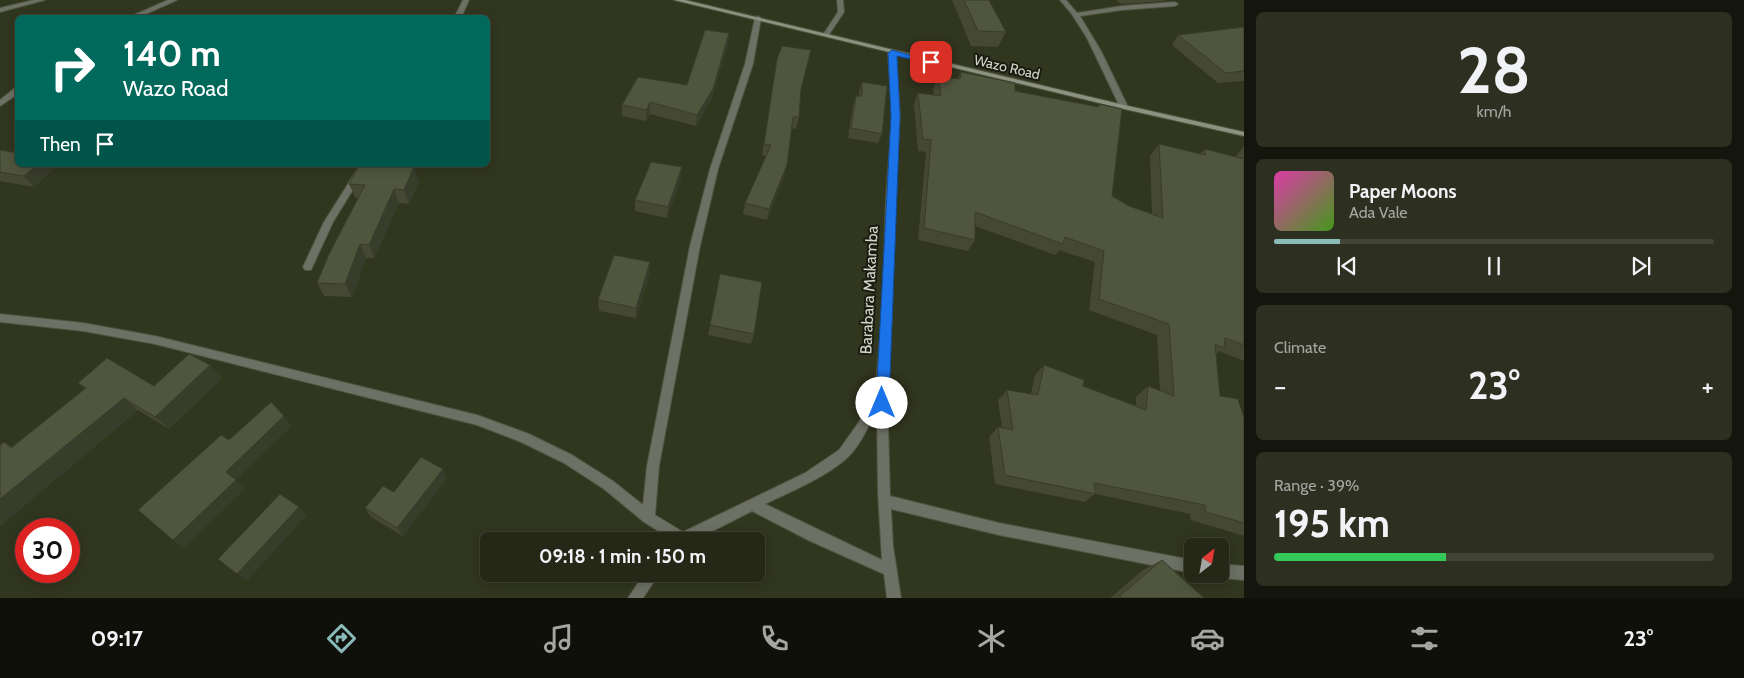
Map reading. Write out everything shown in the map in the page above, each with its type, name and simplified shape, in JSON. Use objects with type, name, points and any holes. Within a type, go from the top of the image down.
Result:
[{"type":"main road","name":"Wazo Road","points":[[677,0],[758,18],[892,53],[1124,108],[1244,134]]},
{"type":"street","points":[[0,10],[42,0]]},
{"type":"street","points":[[137,15],[174,0]]},
{"type":"street","points":[[458,15],[466,0]]},
{"type":"street","points":[[826,35],[841,12],[840,0]]},
{"type":"street","points":[[1063,0],[1076,15],[1094,44],[1124,108]]},
{"type":"street","points":[[1076,15],[1122,8],[1174,4]]},
{"type":"street","points":[[648,518],[653,466],[694,246],[714,169],[749,64],[758,18]]},
{"type":"street","name":"Barabara Makamba","points":[[697,532],[809,477],[842,454],[864,426],[882,384],[887,315],[890,198],[896,116],[892,53]]},
{"type":"street","points":[[0,104],[15,92]]},
{"type":"street","points":[[308,267],[330,222],[363,167]]},
{"type":"street","points":[[0,318],[83,327],[155,340],[477,420],[520,434],[581,465],[620,492],[648,518],[669,532]]},
{"type":"street","points":[[882,384],[885,501],[889,570],[894,598]]},
{"type":"street","points":[[885,501],[1015,534],[1184,566]]},
{"type":"street","points":[[752,504],[889,570]]},
{"type":"street","points":[[1229,572],[1244,573]]},
{"type":"street","points":[[636,598],[647,582]]},
{"type":"building","points":[[964,0],[989,0],[1006,32],[978,31]]},
{"type":"building","points":[[1244,27],[1244,71],[1226,73],[1178,35]]},
{"type":"building","points":[[705,30],[729,33],[713,89],[697,115],[650,102],[647,110],[622,105],[638,77],[687,85]]},
{"type":"building","points":[[782,46],[811,50],[801,89],[799,117],[793,117],[787,165],[769,209],[745,203],[771,145],[764,144],[777,59]]},
{"type":"building","points":[[961,72],[1015,83],[1015,91],[1099,107],[1099,104],[1122,109],[1112,196],[1129,206],[1163,218],[1159,144],[1205,155],[1205,149],[1244,159],[1244,345],[1225,338],[1224,348],[1215,344],[1220,396],[1238,399],[1244,418],[1244,523],[1206,512],[1205,505],[1094,483],[1096,494],[1005,475],[998,427],[1013,430],[1007,390],[1038,395],[1044,365],[1084,380],[1083,386],[1146,410],[1148,386],[1174,396],[1169,324],[1099,299],[1104,251],[1065,237],[1063,244],[975,212],[975,240],[924,228],[931,140],[923,139],[918,93],[941,96],[938,77],[960,79]]},
{"type":"building","points":[[862,82],[887,86],[882,134],[851,128],[856,96],[862,96]]},
{"type":"building","points":[[0,150],[15,152],[15,167],[35,167],[24,176],[0,172]]},
{"type":"building","points":[[651,162],[682,167],[668,207],[635,200]]},
{"type":"building","points":[[358,167],[414,167],[404,190],[394,189],[369,245],[360,244],[345,284],[317,283],[329,254],[365,185],[349,184]]},
{"type":"building","points":[[614,255],[650,262],[636,308],[598,300]]},
{"type":"building","points":[[720,274],[762,282],[754,334],[710,325]]},
{"type":"building","points":[[189,354],[210,365],[155,417],[124,398],[0,499],[0,445],[4,442],[11,448],[86,388],[78,383],[107,358],[154,386]]},
{"type":"building","points":[[271,402],[284,416],[226,472],[236,480],[173,540],[138,510],[221,435],[229,440]]},
{"type":"building","points":[[421,457],[443,469],[397,528],[365,508],[383,486],[394,492]]},
{"type":"building","points":[[280,494],[299,507],[237,574],[218,559]]},
{"type":"building","points":[[1162,560],[1184,580],[1184,583],[1187,583],[1204,598],[1121,598],[1120,596]]},
{"type":"route","points":[[882,403],[889,267],[890,198],[896,116],[892,53],[931,62]]}]
